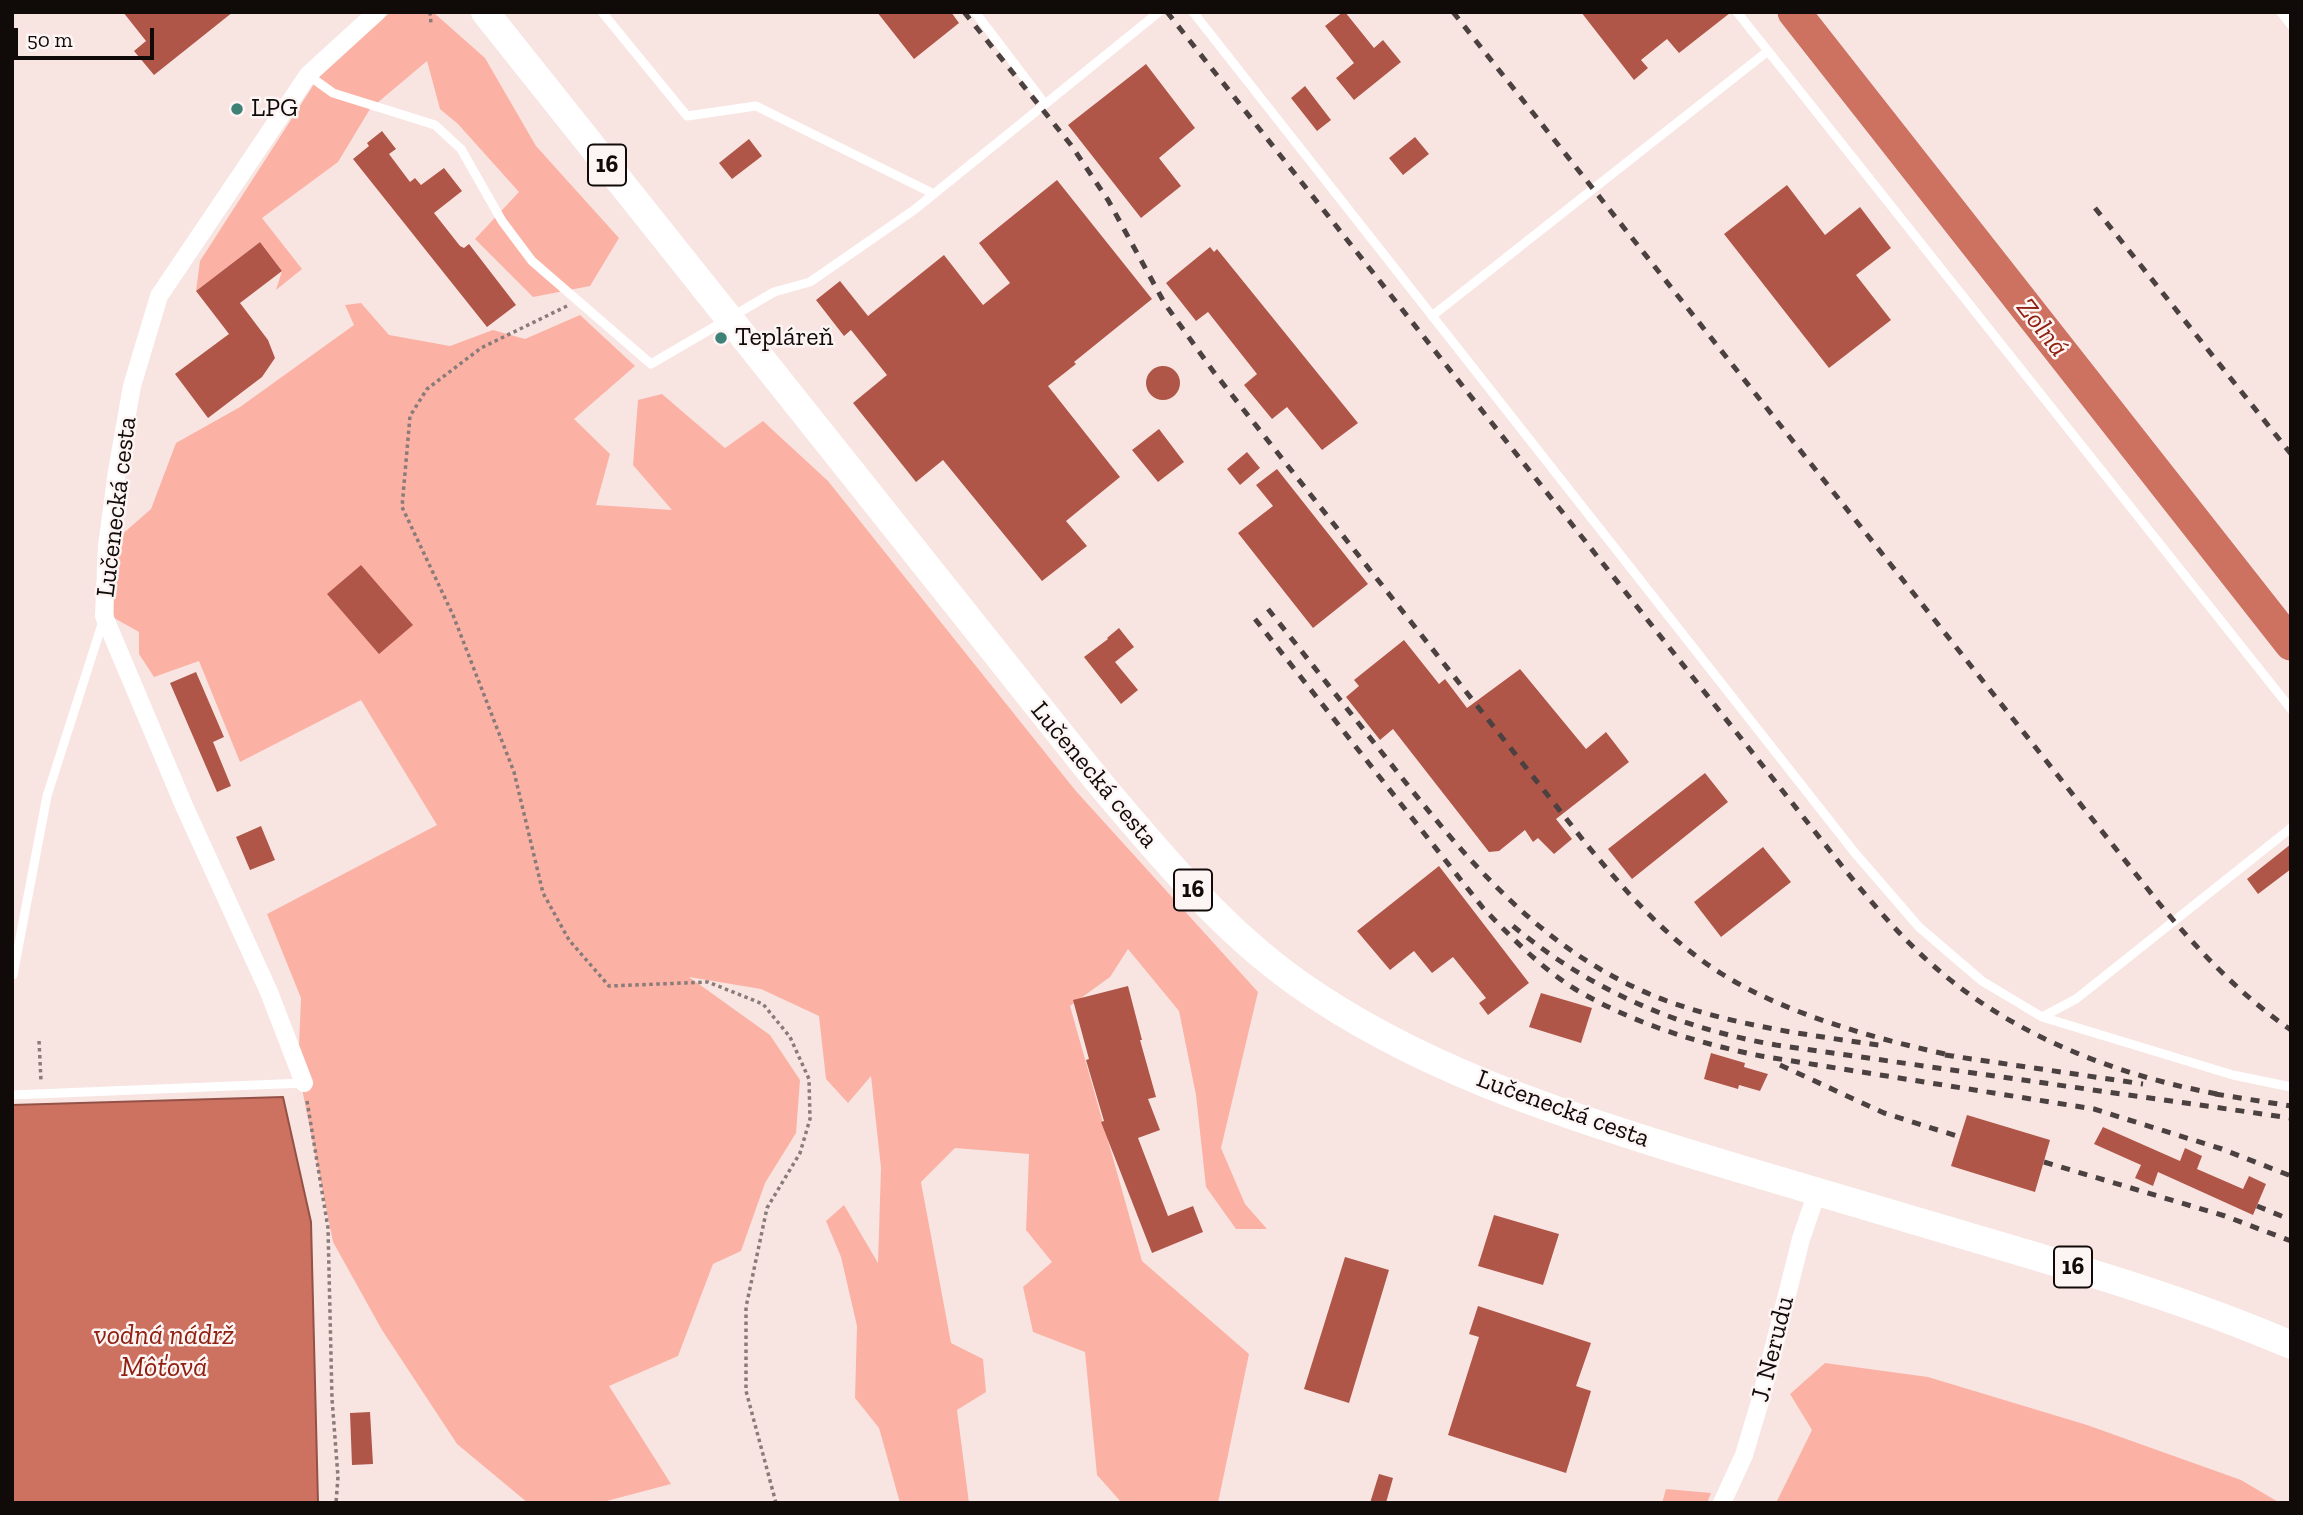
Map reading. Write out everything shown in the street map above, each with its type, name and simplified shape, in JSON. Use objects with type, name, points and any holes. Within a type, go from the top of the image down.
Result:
[{"type":"main road","name":"Lučenecká cesta","points":[[485,12],[1097,780],[1214,912],[1295,981],[1363,1025],[1407,1048],[1515,1095],[1636,1137],[2120,1281],[2228,1319],[2291,1345]]},
{"type":"street","name":"Lučenecká cesta","points":[[303,1083],[269,992],[185,808],[104,616],[107,546],[132,386],[159,296],[308,75],[377,12]]},
{"type":"street","name":"J. Nerudu","points":[[1721,1503],[1744,1455],[1762,1398],[1801,1239],[1817,1192]]},
{"type":"lane","points":[[602,12],[687,116],[756,106],[934,194]]},
{"type":"lane","points":[[975,12],[1045,104]]},
{"type":"lane","points":[[308,75],[333,93],[435,125],[448,135],[471,164],[515,240],[547,276],[652,364],[774,292],[810,282],[934,194],[1159,12]]},
{"type":"lane","points":[[1193,12],[1854,853],[1919,928],[1982,981],[2042,1017],[2233,1075],[2291,1087]]},
{"type":"lane","points":[[1737,12],[2291,709]]},
{"type":"lane","points":[[2281,12],[2291,25]]},
{"type":"lane","points":[[1432,316],[1768,51]]},
{"type":"lane","points":[[13,975],[47,796],[104,616]]},
{"type":"lane","points":[[2042,1017],[2076,999],[2291,828]]},
{"type":"lane","points":[[12,1095],[303,1083]]},
{"type":"path","points":[[430,12],[431,24]]},
{"type":"path","points":[[578,301],[481,348],[427,389],[410,416],[402,507],[453,615],[514,772],[543,893],[569,940],[609,986],[708,982],[763,1004],[790,1037],[809,1079],[810,1119],[800,1153],[767,1208],[746,1307],[746,1391],[776,1503]]},
{"type":"path","points":[[39,1041],[42,1094]]},
{"type":"path","points":[[303,1083],[328,1228],[331,1399],[338,1477],[336,1503]]},
{"type":"shaded area","points":[[391,12],[433,12],[485,58],[536,146],[619,238],[590,286],[533,297],[475,239],[519,192],[458,124],[440,109],[427,61],[370,109],[338,162],[262,218],[302,269],[276,290],[282,271],[260,242],[196,291],[200,261],[325,67]]},
{"type":"shaded area","points":[[361,303],[389,335],[450,346],[493,330],[525,339],[580,315],[635,366],[574,419],[610,454],[596,505],[672,510],[633,465],[638,400],[662,394],[725,448],[763,421],[828,481],[1075,790],[1258,992],[1221,1148],[1245,1204],[1267,1229],[1236,1229],[1206,1187],[1196,1095],[1179,1011],[1128,949],[1110,977],[1070,1006],[1142,1261],[1249,1354],[1218,1503],[1122,1503],[1097,1475],[1085,1352],[1033,1332],[1023,1287],[1052,1262],[1026,1230],[1029,1154],[955,1148],[921,1182],[951,1343],[983,1359],[986,1392],[957,1410],[969,1503],[900,1503],[879,1428],[855,1398],[857,1326],[841,1257],[826,1221],[844,1205],[878,1263],[881,1168],[871,1076],[848,1103],[826,1079],[819,1016],[761,989],[689,977],[770,1035],[800,1080],[796,1133],[765,1183],[741,1251],[713,1264],[678,1356],[609,1386],[671,1484],[599,1503],[528,1503],[457,1444],[382,1330],[333,1242],[298,1069],[301,998],[267,914],[437,825],[361,700],[240,762],[199,661],[154,677],[139,654],[139,632],[114,618],[111,544],[151,509],[176,443],[240,407],[354,325],[345,305]]},
{"type":"shaded area","points":[[1825,1363],[1928,1377],[2087,1425],[2241,1480],[2280,1503],[1776,1503],[1812,1430],[1790,1394]]},
{"type":"shaded area","points":[[1666,1489],[1711,1493],[1707,1503],[1662,1503]]},
{"type":"water","name":"vodná nádrž Môťová","points":[[283,1097],[311,1222],[318,1503],[12,1503],[12,1105]]},
{"type":"building","points":[[123,12],[233,12],[154,75],[134,51],[146,41]]},
{"type":"building","points":[[877,12],[951,12],[959,23],[914,59]]},
{"type":"building","points":[[1343,12],[1374,48],[1383,40],[1401,62],[1354,100],[1336,78],[1354,63],[1325,26]]},
{"type":"building","points":[[1581,12],[1730,13],[1679,53],[1667,39],[1641,60],[1648,68],[1634,80]]},
{"type":"building","points":[[1146,64],[1195,128],[1159,158],[1181,186],[1141,218],[1068,125]]},
{"type":"building","points":[[1305,86],[1331,120],[1317,131],[1291,98]]},
{"type":"building","points":[[382,131],[396,149],[389,154],[410,182],[415,178],[421,185],[444,168],[462,191],[434,213],[460,246],[464,248],[469,244],[516,305],[487,327],[353,159]]},
{"type":"building","points":[[1415,137],[1429,154],[1403,175],[1389,158]]},
{"type":"building","points":[[749,139],[762,156],[732,179],[719,163]]},
{"type":"building","points":[[1057,180],[1152,299],[1048,386],[1120,477],[1066,521],[1087,546],[1042,581],[943,460],[916,482],[853,403],[887,375],[851,330],[844,336],[816,300],[840,281],[868,316],[944,255],[983,305],[1010,283],[979,243]]},
{"type":"building","points":[[1787,185],[1825,235],[1860,207],[1891,248],[1856,275],[1891,320],[1829,368],[1724,234]]},
{"type":"building","points":[[260,242],[282,271],[240,303],[268,340],[275,358],[262,377],[208,418],[175,374],[229,334],[196,291]]},
{"type":"building","points":[[1210,247],[1214,252],[1217,249],[1358,423],[1322,450],[1287,407],[1272,419],[1244,385],[1257,374],[1208,312],[1196,321],[1166,283]]},
{"type":"building","points":[[1163,366],[1175,371],[1180,383],[1175,395],[1163,400],[1151,395],[1146,383],[1151,371]]},
{"type":"building","points":[[1159,429],[1184,462],[1158,482],[1132,450]]},
{"type":"building","points":[[1247,452],[1260,468],[1240,485],[1227,469]]},
{"type":"building","points":[[1277,469],[1368,584],[1313,628],[1238,533],[1273,506],[1256,485]]},
{"type":"building","points":[[361,565],[413,625],[379,654],[327,594]]},
{"type":"building","points":[[1119,628],[1134,647],[1115,662],[1138,690],[1121,704],[1084,657]]},
{"type":"building","points":[[1404,640],[1439,684],[1445,679],[1467,708],[1520,669],[1586,749],[1606,732],[1629,762],[1556,819],[1572,839],[1554,854],[1538,838],[1533,842],[1525,830],[1499,851],[1489,852],[1393,729],[1380,740],[1346,697],[1359,686],[1354,680]]},
{"type":"building","points":[[196,672],[224,737],[213,742],[231,786],[217,792],[170,683]]},
{"type":"building","points":[[1705,773],[1728,802],[1632,879],[1608,849]]},
{"type":"building","points":[[261,826],[275,860],[250,870],[236,837]]},
{"type":"building","points":[[2291,844],[2291,869],[2258,894],[2247,879]]},
{"type":"building","points":[[1763,847],[1791,882],[1721,937],[1694,902]]},
{"type":"building","points":[[1439,866],[1529,983],[1488,1015],[1479,1003],[1486,998],[1453,957],[1432,973],[1414,951],[1390,970],[1357,931]]},
{"type":"building","points":[[1128,986],[1156,1097],[1148,1099],[1160,1130],[1138,1138],[1168,1216],[1193,1206],[1203,1232],[1152,1253],[1101,1122],[1104,1121],[1086,1060],[1089,1059],[1073,1000]]},
{"type":"building","points":[[1541,993],[1592,1008],[1581,1043],[1529,1027]]},
{"type":"building","points":[[1711,1053],[1745,1063],[1744,1067],[1768,1074],[1760,1091],[1739,1085],[1738,1089],[1704,1079]]},
{"type":"building","points":[[1967,1115],[2050,1140],[2035,1192],[1951,1166]]},
{"type":"building","points":[[2103,1127],[2180,1161],[2185,1148],[2202,1156],[2197,1169],[2243,1189],[2249,1176],[2266,1184],[2253,1215],[2158,1172],[2153,1186],[2135,1178],[2141,1165],[2094,1144]]},
{"type":"building","points":[[1494,1215],[1559,1234],[1543,1285],[1478,1266]]},
{"type":"building","points":[[1345,1257],[1389,1270],[1349,1403],[1304,1389]]},
{"type":"building","points":[[1478,1306],[1591,1343],[1576,1386],[1591,1391],[1566,1473],[1448,1435],[1479,1337],[1469,1334]]},
{"type":"building","points":[[370,1412],[373,1464],[352,1465],[350,1413]]},
{"type":"building","points":[[1379,1474],[1393,1478],[1386,1503],[1370,1503]]},
{"type":"waterway","name":"Zolná","points":[[1794,12],[2291,644]]},
{"type":"railway","points":[[964,12],[1071,145],[1108,200],[1165,304],[1213,371],[1587,845],[1633,898],[1684,947],[1748,989],[1804,1014],[1896,1042],[1954,1056]]},
{"type":"railway","points":[[1167,12],[1842,866],[1911,944],[1967,993],[2035,1034],[2108,1065],[2223,1095]]},
{"type":"railway","points":[[1453,12],[2158,902],[2220,971],[2254,1002],[2291,1030]]},
{"type":"railway","points":[[2095,208],[2291,454]]},
{"type":"railway","points":[[1268,609],[1447,833],[1510,900],[1545,931],[1582,958],[1623,981],[1693,1010],[1772,1029],[1879,1045]]},
{"type":"railway","points":[[1255,619],[1483,908],[1550,972],[1597,1001],[1665,1030],[1761,1056],[2094,1109],[2222,1149],[2291,1176]]},
{"type":"railway","points":[[1513,926],[1542,949],[1604,987],[1670,1017],[1740,1038],[2291,1118]]},
{"type":"railway","points":[[1945,1055],[2143,1084]]},
{"type":"railway","points":[[1780,1065],[1884,1113],[1960,1137]]},
{"type":"railway","points":[[2215,1094],[2291,1106]]},
{"type":"railway","points":[[2044,1162],[2225,1216],[2291,1241]]},
{"type":"railway","points":[[2257,1206],[2291,1220]]},
{"type":"place","name":"LPG","points":[[237,109]]},
{"type":"place","name":"Tepláreň","points":[[721,338]]}]
